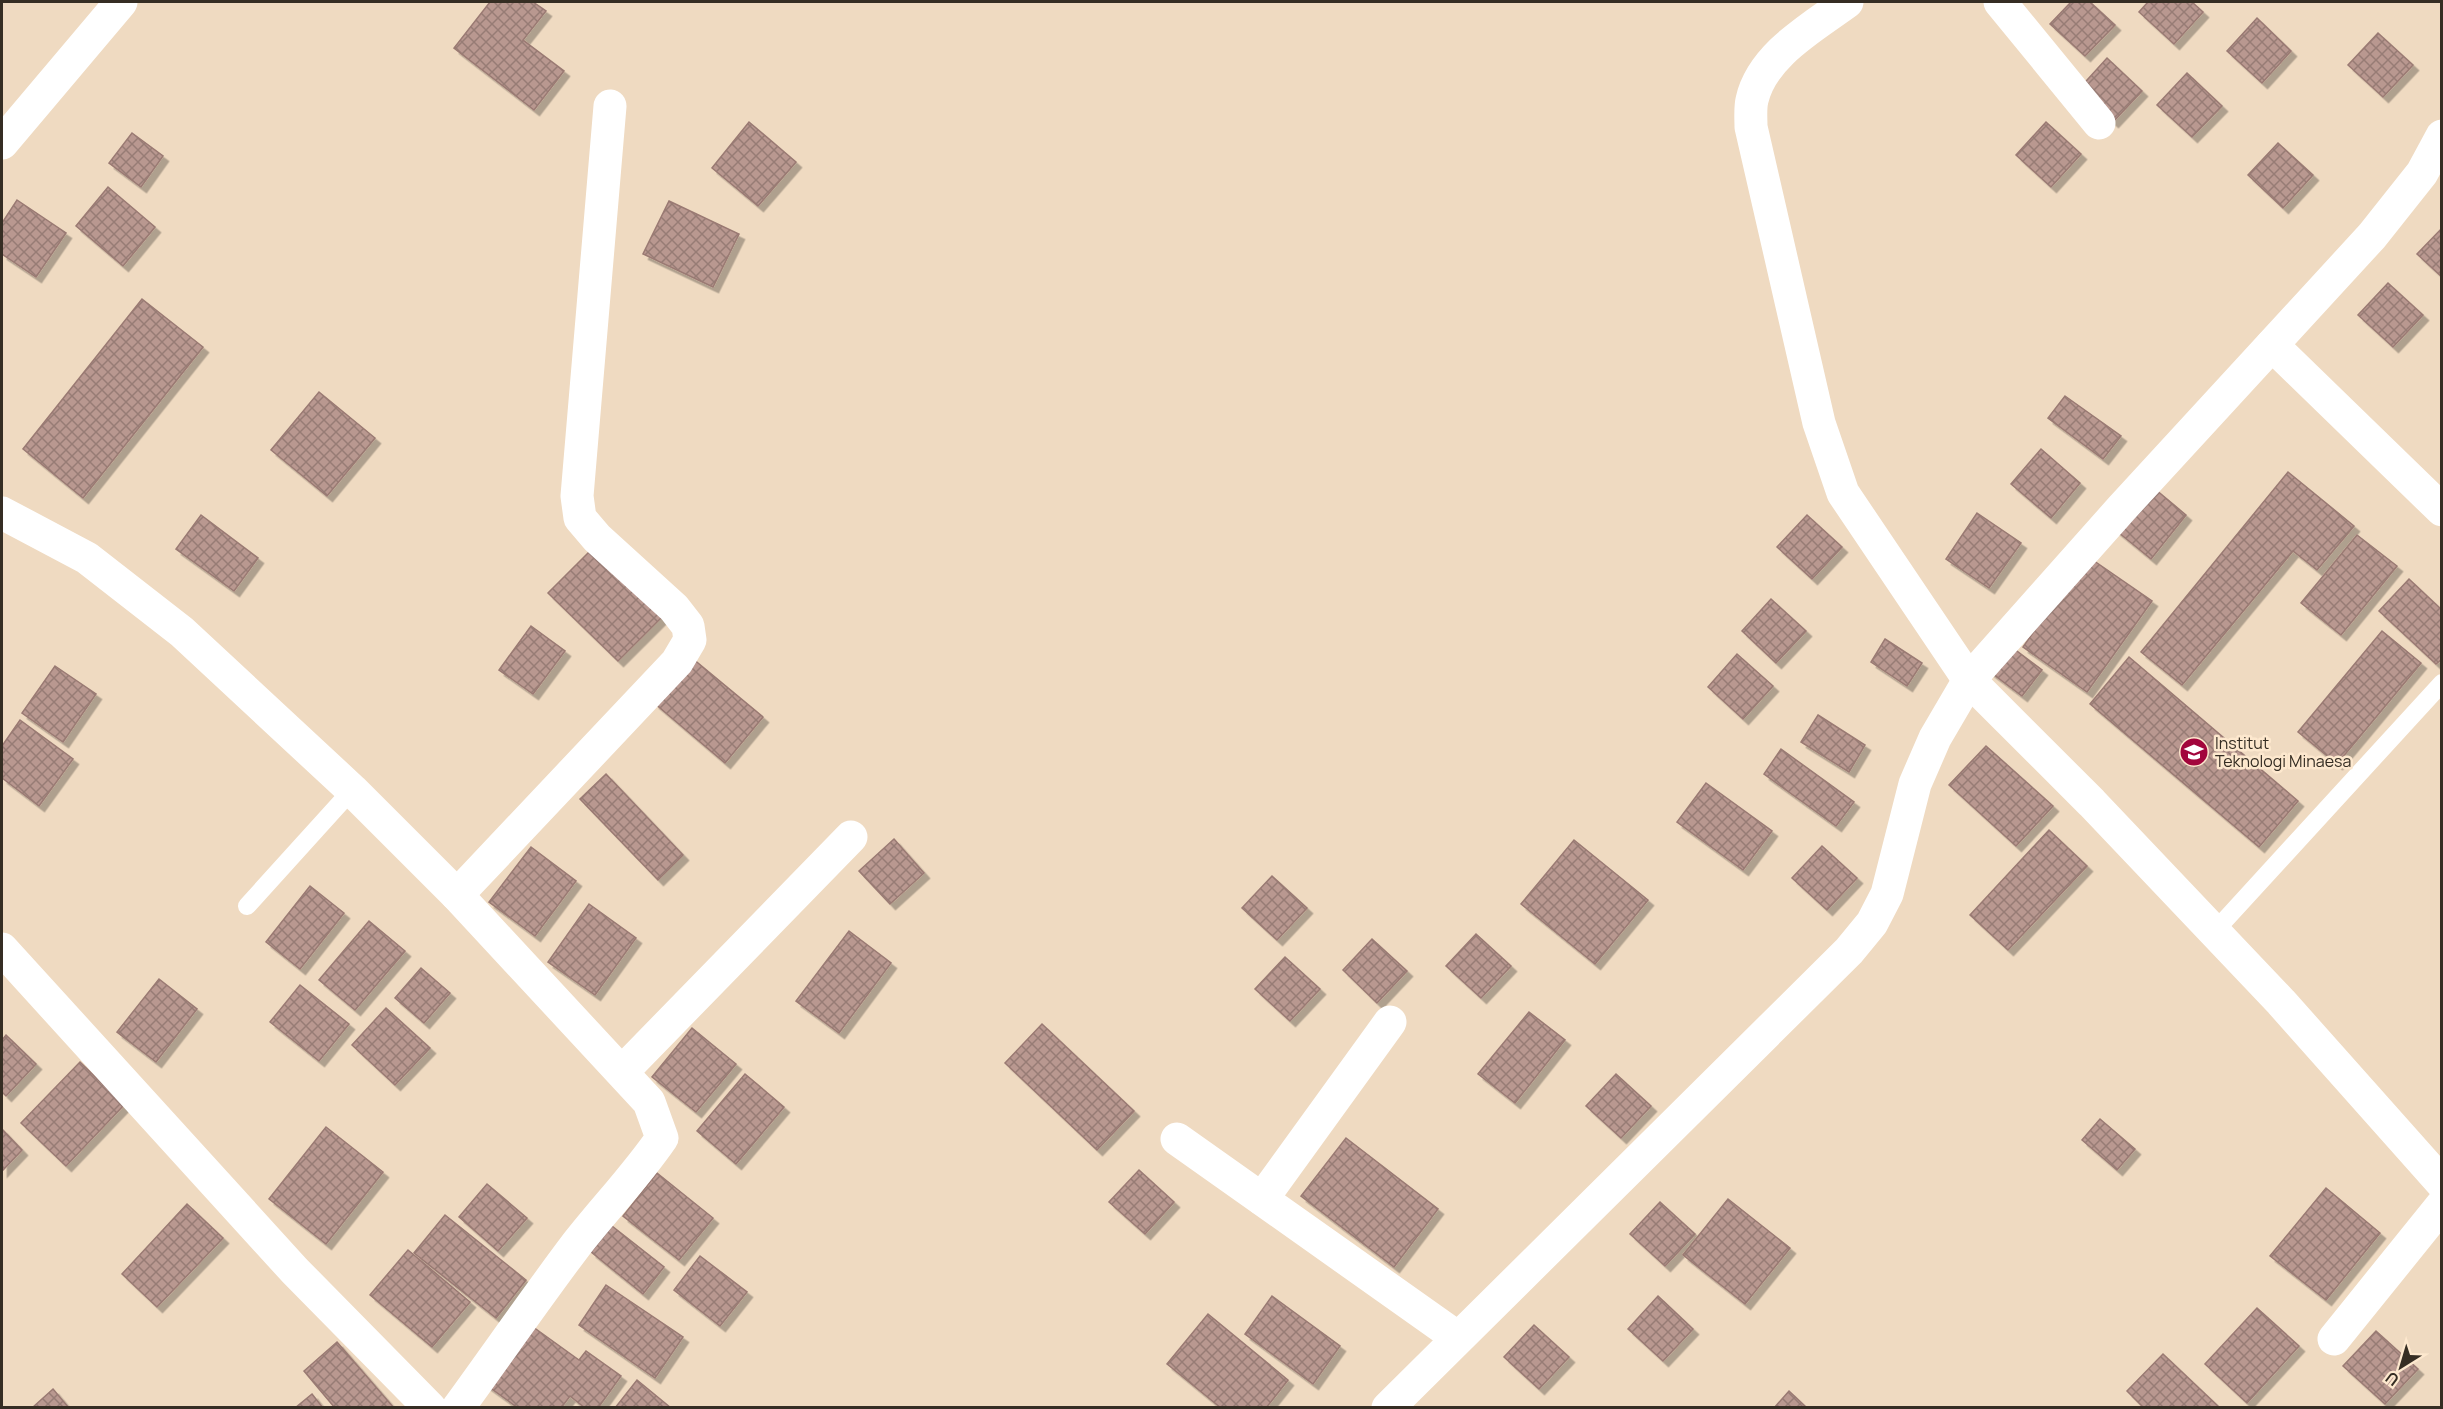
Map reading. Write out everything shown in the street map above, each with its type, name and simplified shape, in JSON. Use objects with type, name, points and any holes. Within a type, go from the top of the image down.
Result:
[{"type":"street","points":[[2,143],[121,2]]},
{"type":"street","points":[[1847,2],[1774,59],[1761,77],[1752,100],[1751,127],[1819,423],[1843,493],[1970,680],[2092,803],[2281,1002],[2442,1183]]},
{"type":"street","points":[[2000,2],[2099,123]]},
{"type":"street","points":[[457,895],[677,662],[690,640],[688,626],[674,608],[597,538],[580,518],[577,496],[610,106]]},
{"type":"street","points":[[1388,1407],[1849,951],[1872,923],[1887,894],[1915,784],[1935,738],[1970,680],[2121,509],[2372,236],[2422,173],[2442,136]]},
{"type":"street","points":[[2272,345],[2442,510]]},
{"type":"street","points":[[2,513],[87,558],[182,632],[352,790],[457,895],[649,1102],[662,1138],[577,1245],[458,1407]]},
{"type":"street","points":[[622,1072],[850,837]]},
{"type":"street","points":[[2,949],[295,1271],[430,1407]]},
{"type":"street","points":[[1262,1199],[1390,1022]]},
{"type":"street","points":[[1177,1139],[1458,1338]]},
{"type":"street","points":[[2334,1339],[2442,1205]]},
{"type":"lane","points":[[2214,932],[2442,683]]},
{"type":"lane","points":[[247,906],[352,790]]},
{"type":"building","points":[[490,2],[533,2],[546,11],[523,40],[564,71],[534,110],[454,48]]},
{"type":"building","points":[[2071,2],[2090,2],[2115,25],[2085,56],[2050,24]]},
{"type":"building","points":[[2148,2],[2192,2],[2203,12],[2174,44],[2139,12]]},
{"type":"building","points":[[2257,18],[2291,51],[2262,83],[2227,51]]},
{"type":"building","points":[[2378,33],[2413,65],[2383,97],[2348,65]]},
{"type":"building","points":[[2107,58],[2142,91],[2113,122],[2078,90]]},
{"type":"building","points":[[2187,73],[2222,106],[2192,137],[2157,105]]},
{"type":"building","points":[[749,122],[796,162],[758,206],[712,168]]},
{"type":"building","points":[[2046,122],[2081,154],[2051,187],[2016,155]]},
{"type":"building","points":[[132,133],[163,156],[141,187],[109,163]]},
{"type":"building","points":[[2278,143],[2313,175],[2283,208],[2248,175]]},
{"type":"building","points":[[108,187],[155,227],[123,266],[76,226]]},
{"type":"building","points":[[17,200],[66,233],[36,277],[2,254],[2,223]]},
{"type":"building","points":[[669,201],[739,234],[713,287],[643,254]]},
{"type":"building","points":[[2442,228],[2442,277],[2417,254]]},
{"type":"building","points":[[2388,283],[2423,315],[2393,347],[2358,315]]},
{"type":"building","points":[[142,299],[203,347],[83,498],[23,449]]},
{"type":"building","points":[[319,392],[375,438],[327,496],[271,450]]},
{"type":"building","points":[[2065,396],[2121,436],[2103,459],[2048,418]]},
{"type":"building","points":[[2041,449],[2080,483],[2051,518],[2011,484]]},
{"type":"building","points":[[2288,472],[2354,526],[2317,570],[2293,551],[2182,685],[2141,652]]},
{"type":"building","points":[[2149,484],[2186,515],[2151,559],[2113,528]]},
{"type":"building","points":[[1977,513],[2021,543],[1989,588],[1946,559]]},
{"type":"building","points":[[201,515],[258,558],[234,591],[176,549]]},
{"type":"building","points":[[1807,515],[1842,547],[1812,579],[1777,547]]},
{"type":"building","points":[[2357,535],[2397,566],[2341,635],[2301,603]]},
{"type":"building","points":[[593,548],[663,616],[618,661],[548,593]]},
{"type":"building","points":[[2087,556],[2152,601],[2087,692],[2023,647]]},
{"type":"building","points":[[2409,579],[2442,610],[2442,659],[2436,664],[2379,611]]},
{"type":"building","points":[[1771,599],[1806,631],[1776,663],[1742,631]]},
{"type":"building","points":[[531,626],[565,651],[533,694],[499,670]]},
{"type":"building","points":[[2382,631],[2421,663],[2337,764],[2298,732]]},
{"type":"building","points":[[1885,639],[1922,663],[1907,686],[1871,662]]},
{"type":"building","points":[[2009,645],[2042,670],[2022,696],[1989,671]]},
{"type":"building","points":[[1737,654],[1773,686],[1743,719],[1708,687]]},
{"type":"building","name":"Institut Teknologi Minaesa","points":[[2129,657],[2298,801],[2259,847],[2090,704]]},
{"type":"building","points":[[692,658],[763,717],[725,763],[654,703]]},
{"type":"building","points":[[55,666],[96,694],[63,742],[22,713]]},
{"type":"building","points":[[1818,715],[1865,745],[1849,772],[1801,742]]},
{"type":"building","points":[[20,720],[73,759],[39,806],[2,778],[2,746]]},
{"type":"building","points":[[1986,746],[2053,806],[2016,846],[1949,785]]},
{"type":"building","points":[[1781,749],[1854,802],[1836,826],[1764,774]]},
{"type":"building","points":[[606,774],[683,855],[658,880],[580,799]]},
{"type":"building","points":[[1706,783],[1772,831],[1743,870],[1677,822]]},
{"type":"building","points":[[2049,830],[2087,866],[2008,950],[1970,915]]},
{"type":"building","points":[[894,839],[924,873],[890,904],[859,871]]},
{"type":"building","points":[[1574,840],[1648,900],[1595,964],[1521,904]]},
{"type":"building","points":[[1822,846],[1857,878],[1827,910],[1792,878]]},
{"type":"building","points":[[531,847],[576,881],[535,936],[489,902]]},
{"type":"building","points":[[1272,876],[1307,908],[1277,940],[1242,908]]},
{"type":"building","points":[[310,886],[344,913],[300,969],[266,942]]},
{"type":"building","points":[[589,904],[636,938],[595,995],[548,962]]},
{"type":"building","points":[[369,921],[405,951],[355,1010],[319,980]]},
{"type":"building","points":[[849,931],[891,963],[839,1033],[796,1001]]},
{"type":"building","points":[[1476,934],[1511,966],[1481,998],[1446,966]]},
{"type":"building","points":[[1372,939],[1407,971],[1377,1003],[1343,970]]},
{"type":"building","points":[[1285,957],[1320,989],[1290,1021],[1255,989]]},
{"type":"building","points":[[421,968],[450,993],[424,1023],[395,998]]},
{"type":"building","points":[[159,979],[197,1009],[156,1062],[117,1032]]},
{"type":"building","points":[[300,985],[349,1024],[319,1061],[270,1022]]},
{"type":"building","points":[[386,1008],[430,1048],[395,1085],[352,1045]]},
{"type":"building","points":[[1529,1012],[1565,1040],[1515,1103],[1478,1074]]},
{"type":"building","points":[[1042,1024],[1134,1111],[1097,1150],[1005,1063]]},
{"type":"building","points":[[692,1028],[736,1064],[696,1112],[652,1077]]},
{"type":"building","points":[[6,1035],[36,1064],[6,1096],[2,1092],[2,1040]]},
{"type":"building","points":[[80,1062],[124,1105],[66,1166],[21,1123]]},
{"type":"building","points":[[745,1074],[784,1107],[736,1164],[697,1131]]},
{"type":"building","points":[[1616,1074],[1651,1106],[1621,1138],[1586,1106]]},
{"type":"building","points":[[2100,1119],[2135,1149],[2117,1170],[2082,1140]]},
{"type":"building","points":[[326,1127],[383,1172],[326,1244],[269,1199]]},
{"type":"building","points":[[2,1129],[22,1150],[2,1171]]},
{"type":"building","points":[[1346,1138],[1438,1209],[1394,1267],[1301,1196]]},
{"type":"building","points":[[1139,1170],[1174,1202],[1145,1234],[1109,1202]]},
{"type":"building","points":[[657,1173],[713,1218],[679,1260],[623,1216]]},
{"type":"building","points":[[487,1184],[527,1218],[498,1251],[459,1217]]},
{"type":"building","points":[[2326,1188],[2380,1233],[2326,1300],[2270,1256]]},
{"type":"building","points":[[1728,1199],[1790,1248],[1745,1304],[1683,1255]]},
{"type":"building","points":[[1660,1202],[1695,1234],[1665,1266],[1630,1234]]},
{"type":"building","points":[[187,1204],[223,1238],[157,1307],[122,1274]]},
{"type":"building","points":[[445,1215],[526,1280],[496,1318],[414,1253]]},
{"type":"building","points":[[612,1226],[664,1267],[643,1294],[591,1252]]},
{"type":"building","points":[[408,1250],[470,1302],[432,1347],[370,1295]]},
{"type":"building","points":[[700,1256],[747,1292],[720,1326],[674,1290]]},
{"type":"building","points":[[606,1285],[683,1337],[655,1378],[579,1325]]},
{"type":"building","points":[[1272,1296],[1340,1346],[1313,1384],[1245,1334]]},
{"type":"building","points":[[1658,1296],[1693,1329],[1663,1361],[1628,1329]]},
{"type":"building","points":[[2257,1308],[2299,1346],[2247,1403],[2205,1364]]},
{"type":"building","points":[[1208,1314],[1288,1380],[1266,1408],[1221,1408],[1167,1364]]},
{"type":"building","points":[[529,1324],[579,1360],[586,1351],[621,1376],[598,1408],[585,1408],[570,1396],[561,1408],[518,1408],[485,1384]]},
{"type":"building","points":[[1534,1325],[1569,1357],[1539,1389],[1504,1357]]},
{"type":"building","points":[[2376,1331],[2418,1369],[2385,1404],[2343,1366]]},
{"type":"building","points":[[337,1342],[394,1408],[335,1408],[304,1371]]},
{"type":"building","points":[[2163,1354],[2220,1408],[2144,1408],[2127,1391]]},
{"type":"building","points":[[637,1380],[671,1408],[615,1408]]},
{"type":"building","points":[[53,1389],[69,1408],[32,1408]]},
{"type":"building","points":[[1789,1391],[1807,1408],[1774,1408]]},
{"type":"building","points":[[312,1394],[323,1408],[295,1408]]},
{"type":"place","name":"Institut Teknologi Minaesa","points":[[2194,752]]}]
